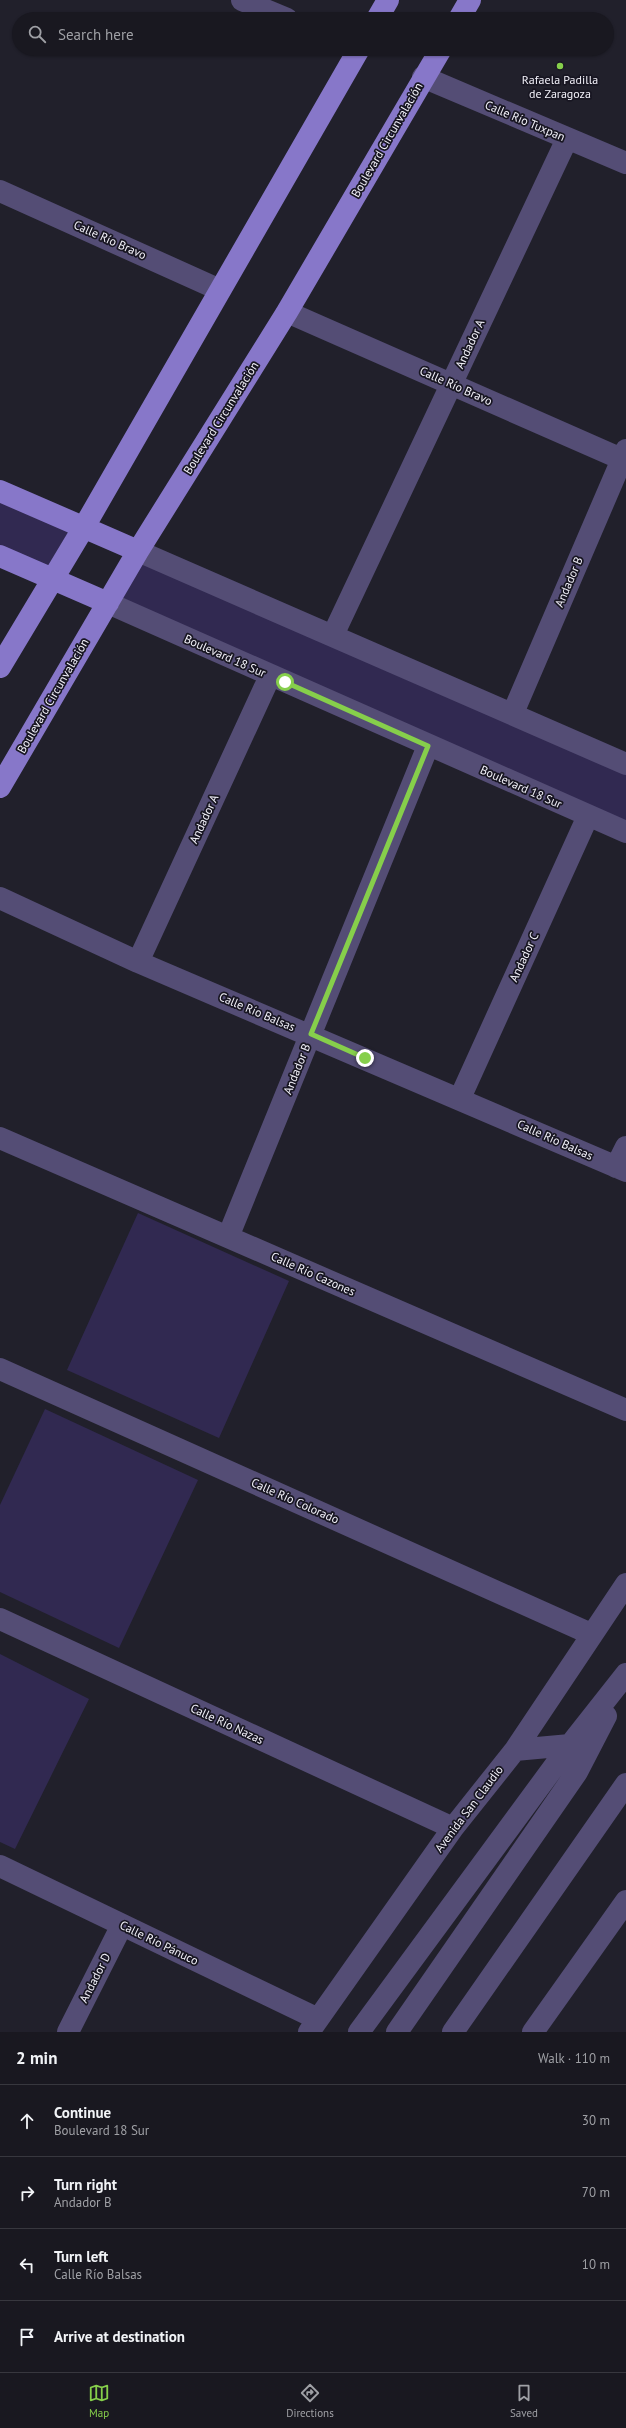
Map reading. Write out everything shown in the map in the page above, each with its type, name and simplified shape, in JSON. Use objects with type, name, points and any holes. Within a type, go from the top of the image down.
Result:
[{"type":"main road","points":[[381,12],[388,0]]},
{"type":"main road","points":[[463,12],[470,0]]},
{"type":"main road","points":[[0,667],[54,579],[355,56]]},
{"type":"main road","name":"Boulevard Circunvalación","points":[[0,787],[138,551],[287,312],[436,56]]},
{"type":"main road","points":[[0,491],[138,551]]},
{"type":"main road","name":"Boulevard 18 Sur","points":[[0,556],[108,603]]},
{"type":"street","points":[[242,0],[270,12]]},
{"type":"street","name":"Calle Río Tuxpan","points":[[423,77],[626,163]]},
{"type":"street","name":"Andador A","points":[[333,635],[567,139]]},
{"type":"street","name":"Calle Río Bravo","points":[[0,192],[220,290]]},
{"type":"street","name":"Calle Río Bravo","points":[[287,312],[451,384],[625,456]]},
{"type":"street","name":"Andador B","points":[[513,713],[625,456]]},
{"type":"street","points":[[138,551],[513,713],[626,764]]},
{"type":"street","name":"Boulevard 18 Sur","points":[[108,603],[428,746],[626,832]]},
{"type":"street","name":"Andador A","points":[[138,962],[270,676]]},
{"type":"street","name":"Andador B","points":[[228,1237],[428,746]]},
{"type":"street","name":"Andador C","points":[[460,1098],[588,816]]},
{"type":"street","name":"Calle Río Balsas","points":[[0,898],[138,962],[311,1034],[621,1169]]},
{"type":"street","name":"Calle Río Cazones","points":[[0,1138],[626,1410]]},
{"type":"street","points":[[621,1169],[626,1147]]},
{"type":"street","name":"Calle Río Colorado","points":[[0,1369],[591,1634]]},
{"type":"street","name":"Avenida San Claudio","points":[[313,2026],[453,1828],[515,1750],[591,1634],[626,1584]]},
{"type":"street","name":"Calle Río Nazas","points":[[0,1619],[453,1828]]},
{"type":"street","points":[[360,2032],[570,1746],[626,1674]]},
{"type":"street","points":[[397,2032],[577,1772],[626,1678]]},
{"type":"street","points":[[515,1750],[570,1746]]},
{"type":"street","points":[[452,2032],[626,1784]]},
{"type":"street","name":"Calle Río Pánuco","points":[[0,1866],[122,1925],[313,2026]]},
{"type":"street","points":[[533,2032],[626,1901]]},
{"type":"street","name":"Andador D","points":[[68,2032],[122,1925]]},
{"type":"shaded area","points":[[0,489],[75,521],[42,576],[0,558]]},
{"type":"shaded area","points":[[146,552],[626,765],[626,833],[114,608]]},
{"type":"shaded area","points":[[138,1213],[289,1281],[219,1438],[67,1370]]},
{"type":"shaded area","points":[[45,1409],[198,1480],[119,1648],[0,1592],[0,1505]]},
{"type":"shaded area","points":[[0,1654],[89,1699],[15,1849],[0,1842]]},
{"type":"place","name":"Rafaela Padilla de Zaragoza","points":[[560,66]]},
{"type":"route","points":[[285,682],[428,746],[311,1034],[365,1058]]}]
